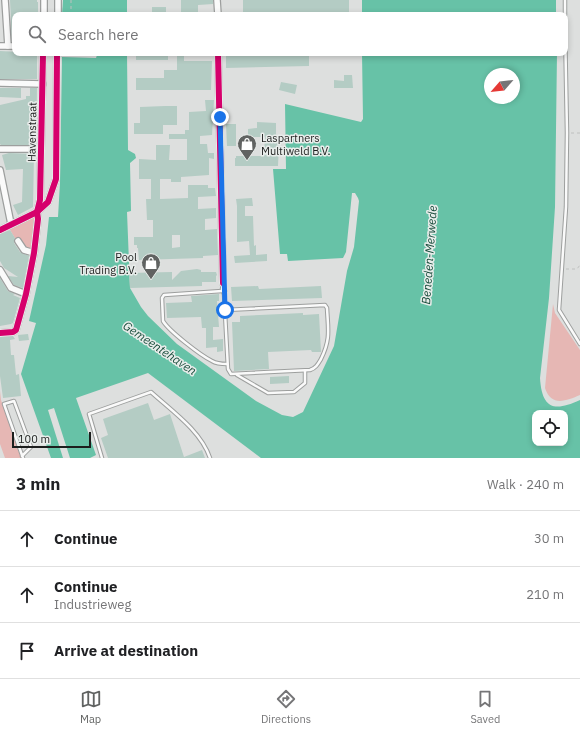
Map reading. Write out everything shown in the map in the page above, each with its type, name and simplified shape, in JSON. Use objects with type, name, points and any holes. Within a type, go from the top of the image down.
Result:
[{"type":"street","points":[[5,0],[8,46]]},
{"type":"street","points":[[44,0],[44,12]]},
{"type":"street","points":[[58,0],[58,12]]},
{"type":"street","points":[[217,0],[218,12]]},
{"type":"street","points":[[0,46],[12,46]]},
{"type":"street","name":"Havenstraat","points":[[0,333],[13,332],[16,330],[26,294],[34,252],[38,219],[37,212],[40,200],[43,56]]},
{"type":"street","points":[[0,230],[37,212],[48,202],[56,178],[57,56]]},
{"type":"street","points":[[218,56],[223,283]]},
{"type":"street","points":[[0,83],[43,84]]},
{"type":"street","points":[[0,149],[42,149]]},
{"type":"street","points":[[0,170],[11,224]]},
{"type":"street","points":[[18,241],[24,250],[34,252]]},
{"type":"street","points":[[0,270],[10,288],[26,294]]},
{"type":"lane","points":[[565,0],[565,12]]},
{"type":"lane","points":[[566,56],[567,133],[566,208],[559,310],[580,344]]},
{"type":"lane","points":[[223,283],[227,364],[229,373],[232,375],[305,371],[313,369],[317,366],[327,344],[327,308],[325,305],[225,310]]},
{"type":"lane","points":[[223,293],[164,295],[162,298],[163,321],[181,338],[212,361],[219,364],[227,364]]},
{"type":"lane","points":[[237,374],[268,393],[291,392],[296,391],[305,383],[305,371]]},
{"type":"lane","points":[[102,458],[89,414],[151,392],[193,430],[207,448],[210,458]]},
{"type":"lane","points":[[14,401],[31,447],[23,457],[4,404],[14,401]]},
{"type":"path","points":[[71,0],[71,12]]},
{"type":"path","points":[[567,133],[580,133]]},
{"type":"path","points":[[561,268],[577,269],[580,266]]},
{"type":"shaded area","points":[[34,215],[31,249],[29,249],[25,247],[20,239],[16,240],[9,228]]},
{"type":"shaded area","points":[[553,304],[555,313],[580,350],[580,395],[560,401],[551,398],[545,388]]},
{"type":"shaded area","points":[[0,391],[1,400],[21,458],[5,458],[0,444]]},
{"type":"water","points":[[63,0],[127,0],[127,12],[62,12]]},
{"type":"water","points":[[362,0],[556,0],[556,12],[362,12]]},
{"type":"water","points":[[97,56],[127,56],[128,150],[135,154],[136,158],[130,163],[131,211],[127,212],[130,288],[141,307],[148,316],[177,344],[256,401],[282,415],[293,417],[303,412],[334,346],[347,271],[354,247],[359,201],[355,193],[352,193],[346,252],[343,258],[288,261],[287,254],[280,254],[273,169],[286,169],[285,104],[361,122],[363,119],[362,56],[557,56],[555,207],[549,298],[540,378],[543,396],[551,405],[563,406],[580,400],[580,458],[261,458],[148,373],[76,398],[96,455],[90,458],[70,458],[54,408],[48,410],[63,458],[51,458],[21,374],[36,323],[29,321],[46,245],[49,217],[58,217],[62,57],[96,58]]},
{"type":"building","points":[[10,0],[37,0],[38,12],[12,12],[12,39]]},
{"type":"building","points":[[181,0],[213,0],[213,4],[198,5],[198,12],[181,12]]},
{"type":"building","points":[[243,0],[349,0],[349,12],[243,12]]},
{"type":"building","points":[[152,7],[166,7],[166,12],[152,12]]},
{"type":"building","points":[[0,51],[12,52],[12,56],[37,56],[37,79],[0,79]]},
{"type":"building","points":[[136,56],[168,56],[168,60],[136,60]]},
{"type":"building","points":[[177,56],[184,56],[184,61],[212,61],[211,90],[136,90],[136,78],[164,78],[164,70],[177,70]]},
{"type":"building","points":[[226,56],[309,56],[309,66],[226,68]]},
{"type":"building","points":[[344,75],[352,75],[353,88],[334,88],[334,80],[344,81]]},
{"type":"building","points":[[281,82],[297,85],[295,94],[279,90]]},
{"type":"building","points":[[0,88],[21,88],[21,98],[0,97]]},
{"type":"building","points":[[30,88],[37,88],[36,145],[1,145],[0,105],[26,99],[26,96],[30,96]]},
{"type":"building","points":[[205,100],[214,100],[212,135],[200,136],[200,144],[207,144],[208,153],[214,153],[214,159],[209,158],[209,175],[181,177],[181,182],[171,182],[171,179],[160,179],[160,199],[188,198],[188,185],[208,185],[208,188],[215,188],[216,196],[198,197],[198,209],[216,208],[216,218],[205,219],[205,230],[217,229],[218,255],[203,256],[203,258],[139,260],[137,245],[134,245],[134,237],[153,237],[153,220],[147,220],[146,199],[151,199],[151,179],[139,179],[139,159],[156,160],[156,145],[170,145],[169,160],[187,160],[187,139],[169,139],[169,134],[185,134],[185,130],[189,130],[189,112],[206,111]],"holes":[[[172,235],[180,235],[180,247],[172,248]]]},
{"type":"building","points":[[177,106],[177,125],[163,125],[163,134],[134,134],[134,123],[140,123],[140,107]]},
{"type":"building","points":[[257,122],[276,123],[276,136],[279,142],[278,166],[235,166],[236,156],[264,156],[265,137],[248,137],[248,129],[257,128]]},
{"type":"building","points":[[226,124],[236,124],[236,146],[227,146]]},
{"type":"building","points":[[9,153],[34,154],[33,207],[18,215],[13,205],[22,202],[23,169],[6,170],[2,155]]},
{"type":"building","points":[[252,198],[253,206],[245,206],[245,216],[253,216],[254,246],[256,245],[256,255],[267,254],[267,261],[235,263],[234,256],[250,255],[249,241],[237,242],[236,199]]},
{"type":"building","points":[[10,230],[15,238],[14,243],[20,252],[29,256],[23,288],[14,285],[8,276],[18,277],[4,268],[0,261],[0,234]]},
{"type":"building","points":[[201,270],[201,272],[216,272],[216,282],[202,282],[202,286],[130,288],[129,273],[172,272],[172,280],[181,271]]},
{"type":"building","points":[[0,278],[8,291],[20,298],[13,323],[0,326]]},
{"type":"building","points":[[258,286],[259,289],[321,286],[322,298],[232,301],[231,287]]},
{"type":"building","points":[[219,294],[219,301],[217,301],[219,327],[213,327],[213,340],[223,339],[223,351],[217,352],[217,347],[206,348],[206,328],[202,328],[201,317],[167,318],[166,303],[192,302],[191,296]]},
{"type":"building","points":[[303,313],[303,315],[319,314],[321,352],[312,352],[311,350],[268,352],[269,369],[234,371],[232,322],[240,322],[240,316]]},
{"type":"building","points":[[28,334],[29,340],[19,341],[18,335]]},
{"type":"building","points":[[13,336],[15,339],[10,340],[11,355],[14,355],[16,375],[19,374],[21,396],[3,398],[0,376],[0,337]]},
{"type":"building","points":[[289,376],[289,383],[270,384],[270,377]]},
{"type":"building","points":[[148,403],[154,420],[170,414],[184,457],[202,450],[205,458],[108,458],[101,438],[108,435],[103,419]]},
{"type":"cycle path","points":[[0,333],[13,332],[16,330],[26,294],[34,253],[38,219],[37,212],[40,200],[43,56]]},
{"type":"cycle path","points":[[0,230],[37,212],[48,202],[56,179],[57,56]]},
{"type":"cycle path","points":[[218,56],[223,283]]},
{"type":"place","name":"Laspartners Multiweld B.V.","points":[[247,161]]},
{"type":"place","name":"Pool Trading B.V.","points":[[151,280]]},
{"type":"route","points":[[220,117],[223,283],[225,286],[225,310]]},
{"type":"water label","name":"Beneden-Merwede","points":[[429,255]]},
{"type":"water label","name":"Gemeentehaven","points":[[160,348]]}]
